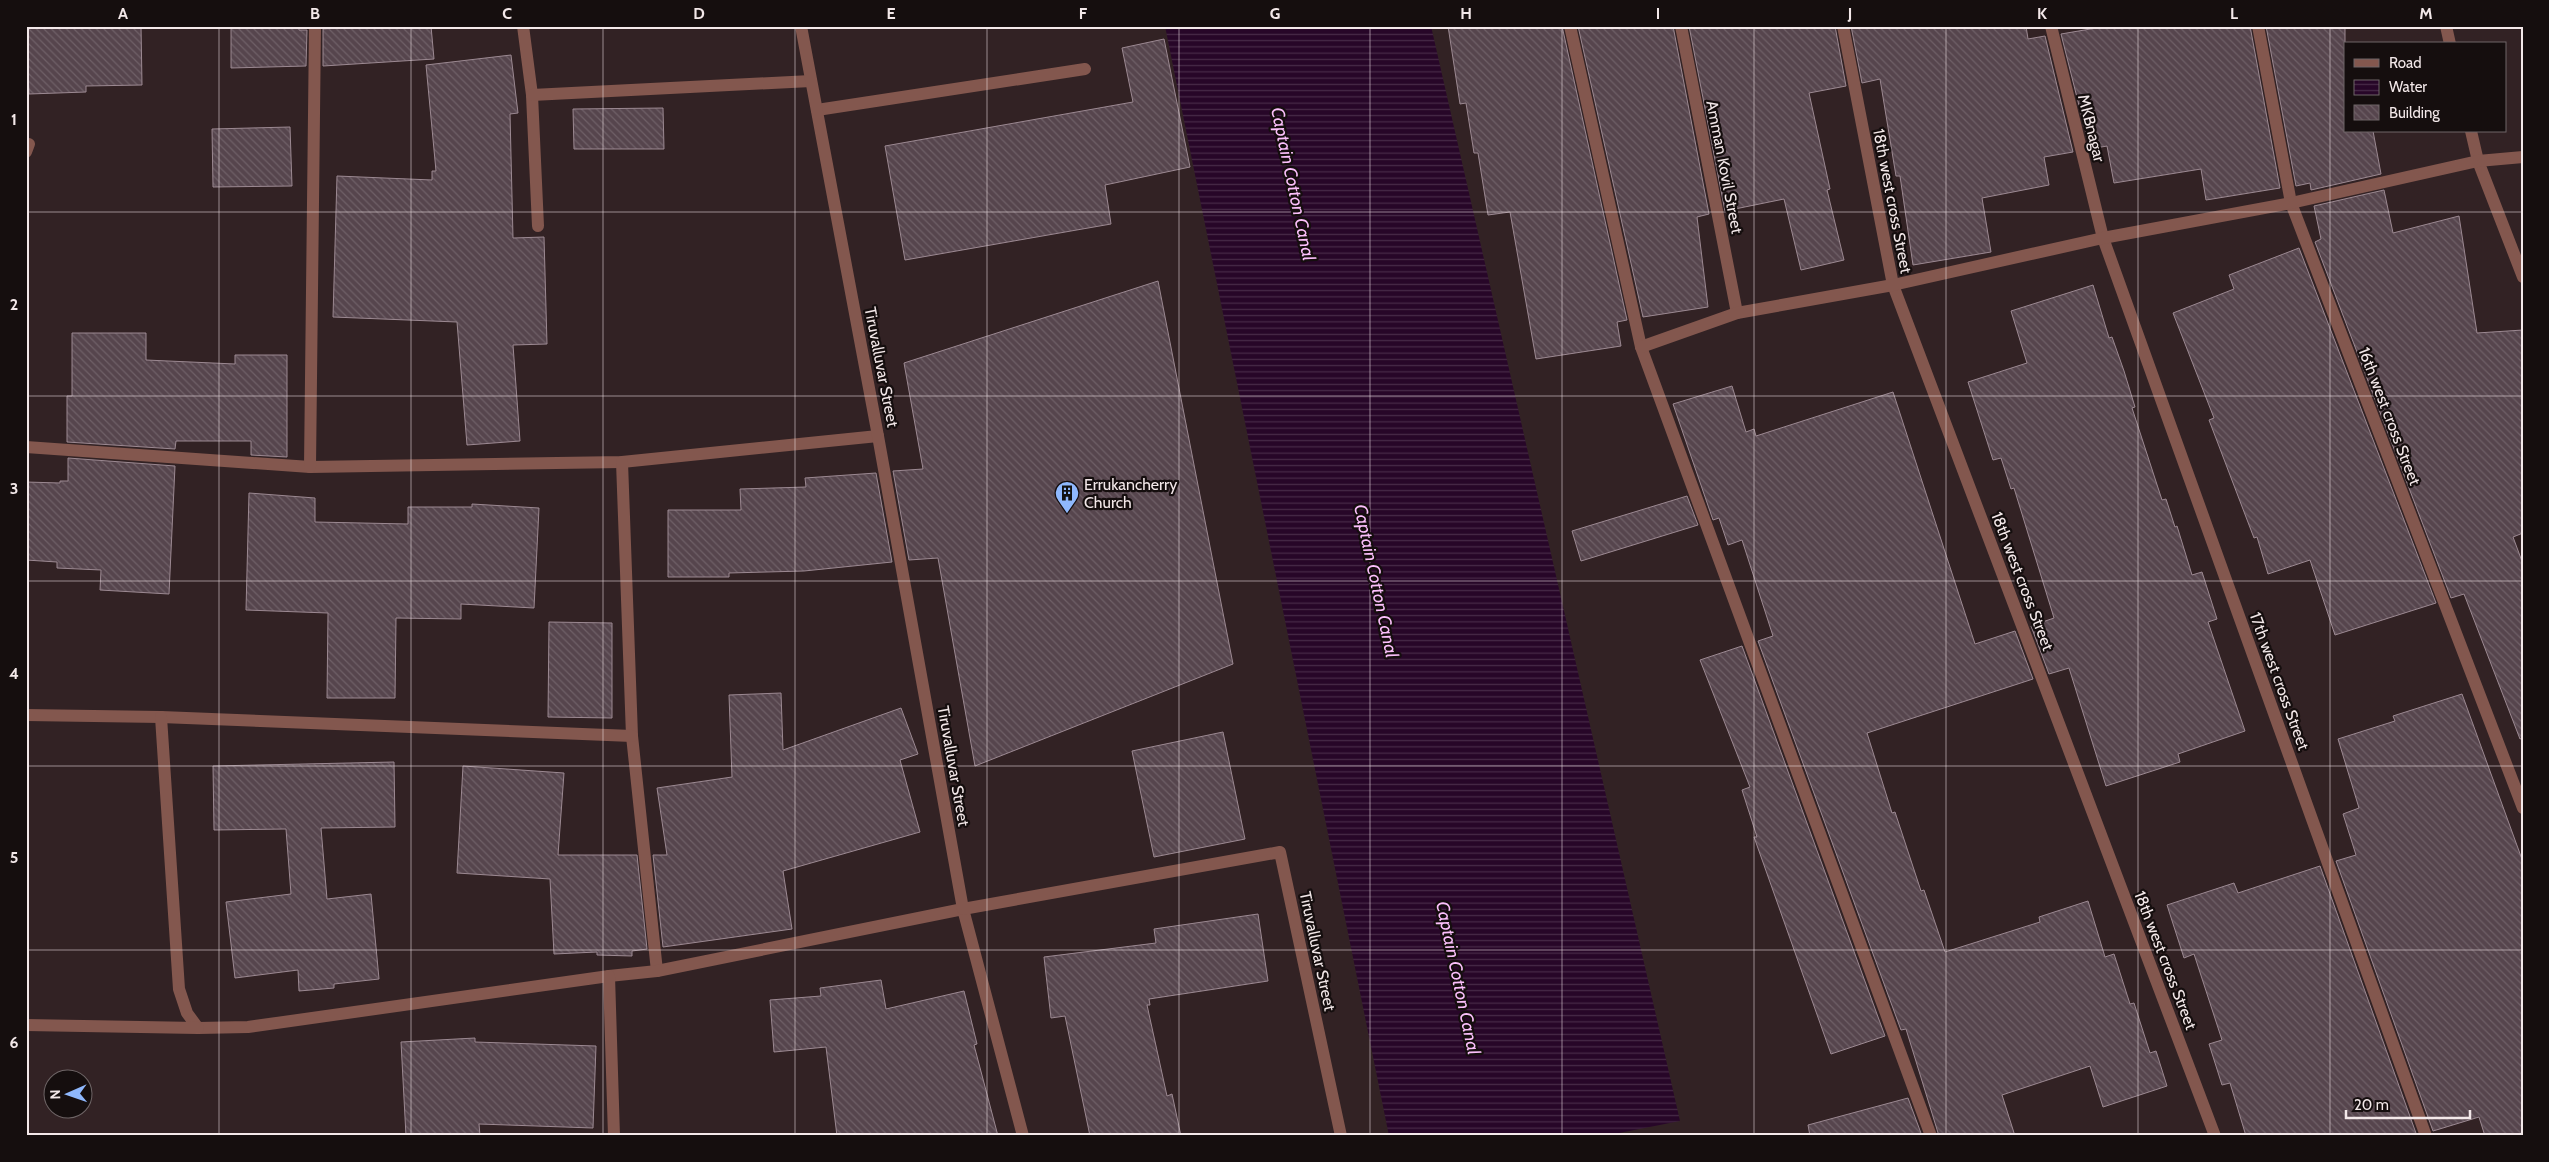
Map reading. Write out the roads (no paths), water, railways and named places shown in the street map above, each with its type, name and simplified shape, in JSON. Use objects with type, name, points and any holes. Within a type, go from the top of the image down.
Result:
[{"type":"street","points":[[310,467],[315,26]]},
{"type":"street","points":[[523,26],[532,96],[538,226]]},
{"type":"street","name":"Tiruvalluvar Street","points":[[801,26],[878,436],[963,909],[1280,852],[1341,1136]]},
{"type":"street","points":[[1570,26],[1641,348],[1930,1136]]},
{"type":"street","name":"Amman Kovil Street","points":[[1681,26],[1737,313]]},
{"type":"street","name":"18th west cross Street","points":[[1842,26],[1893,284],[2215,1136]]},
{"type":"street","name":"MKBnagar","points":[[2051,26],[2103,238]]},
{"type":"street","name":"16th west cross Street","points":[[2258,26],[2291,203],[2523,808]]},
{"type":"street","points":[[2446,26],[2450,42]]},
{"type":"street","points":[[817,110],[1085,70]]},
{"type":"street","points":[[532,96],[811,81]]},
{"type":"street","points":[[2471,132],[2478,160],[2523,277]]},
{"type":"street","points":[[1641,348],[1737,313],[1893,284],[2103,238],[2291,203],[2478,160],[2523,157]]},
{"type":"street","name":"17th west cross Street","points":[[2103,238],[2426,1136]]},
{"type":"street","points":[[26,447],[310,467],[622,462],[878,436]]},
{"type":"street","points":[[622,462],[632,736],[657,971]]},
{"type":"street","points":[[26,715],[161,717],[632,736]]},
{"type":"street","points":[[161,717],[179,990],[187,1013],[198,1028]]},
{"type":"street","points":[[26,1024],[198,1028],[248,1027],[609,976],[657,971],[963,909],[1022,1136]]},
{"type":"street","points":[[609,976],[614,1136]]},
{"type":"water","name":"Captain Cotton Canal","points":[[1165,26],[1431,26],[1680,1121],[1604,1136],[1389,1136]]},
{"type":"place","name":"Errukancherry Church","points":[[1067,514]]}]
